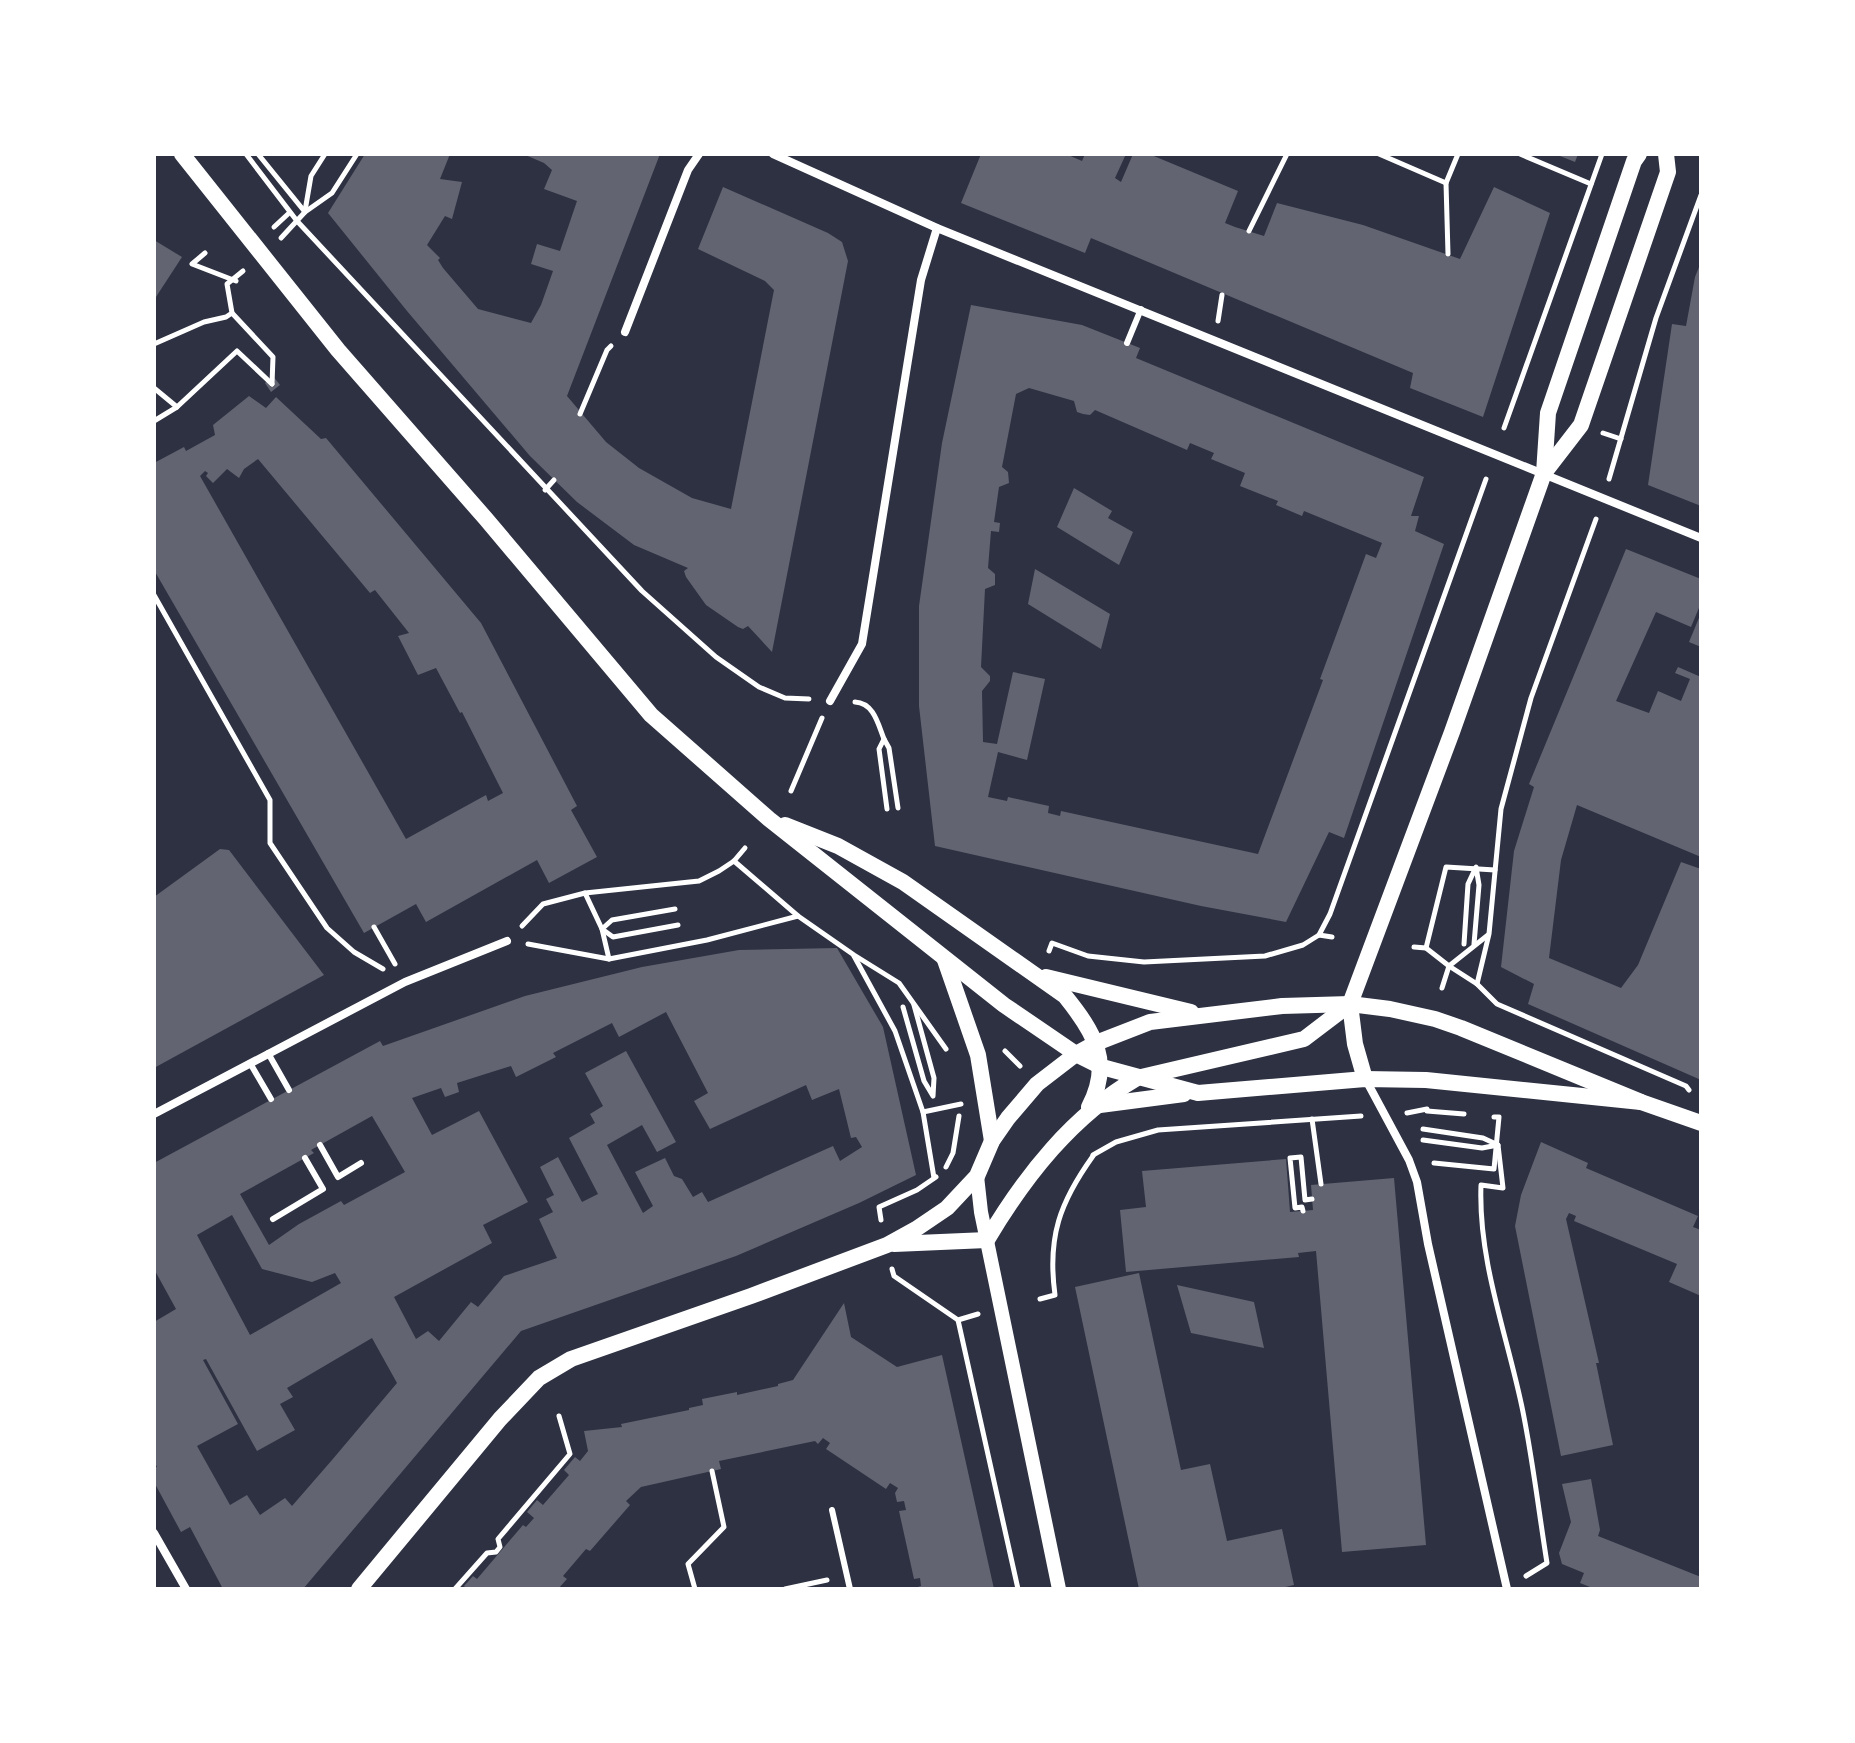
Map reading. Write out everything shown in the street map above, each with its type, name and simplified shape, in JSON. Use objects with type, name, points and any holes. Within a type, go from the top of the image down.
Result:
[{"type":"main road","points":[[182,154],[338,350],[651,715],[769,819],[1012,1011],[1076,1054],[1102,1067],[1198,1093]]},
{"type":"main road","points":[[1365,1079],[1355,1044],[1350,1004],[1452,732],[1544,473],[1548,413],[1639,154]]},
{"type":"main road","points":[[1544,473],[1581,425],[1668,172],[1666,154]]},
{"type":"main road","points":[[769,819],[838,846],[903,882],[1042,968],[1200,1014]]},
{"type":"main road","points":[[944,959],[978,1055],[992,1141]]},
{"type":"main road","points":[[1042,968],[1082,1018],[1096,1043],[1102,1067],[1091,1109]]},
{"type":"main road","points":[[887,1245],[987,1240],[1033,1173],[1091,1109],[1137,1078],[1304,1039],[1350,1004]]},
{"type":"main road","points":[[359,1589],[516,1400],[539,1378],[555,1367],[887,1245],[916,1229],[947,1208],[977,1176],[992,1141],[1037,1084],[1096,1043],[1150,1022],[1282,1006],[1350,1004],[1390,1009],[1435,1019],[1701,1123]]},
{"type":"main road","points":[[1091,1109],[1198,1093],[1365,1079],[1426,1080],[1641,1102]]},
{"type":"street","points":[[625,332],[688,170],[699,154]]},
{"type":"street","points":[[773,154],[937,228],[1701,538]]},
{"type":"street","points":[[786,154],[806,171]]},
{"type":"street","points":[[830,701],[862,644],[921,280],[937,228]]},
{"type":"street","points":[[154,1114],[405,982],[507,941]]},
{"type":"street","points":[[1365,1079],[1409,1160],[1417,1182],[1428,1244],[1506,1589]]},
{"type":"street","points":[[977,1176],[987,1240],[1059,1589]]},
{"type":"street","points":[[154,1533],[186,1589]]},
{"type":"lane","points":[[1127,343],[1141,309]]},
{"type":"lane","points":[[268,1053],[289,1090]]},
{"type":"lane","points":[[250,1063],[271,1099]]},
{"type":"lane","points":[[320,1145],[338,1177],[361,1163]]},
{"type":"lane","points":[[273,1219],[323,1189],[305,1158]]},
{"type":"lane","points":[[832,1510],[850,1589]]},
{"type":"path","points":[[246,154],[297,221],[545,490],[642,591],[716,657],[759,687],[785,698],[864,702],[872,710],[889,748],[898,808]]},
{"type":"path","points":[[258,154],[305,212]]},
{"type":"path","points":[[305,212],[311,176],[325,154]]},
{"type":"path","points":[[284,235],[305,212],[332,193],[357,154]]},
{"type":"path","points":[[1249,231],[1287,154]]},
{"type":"path","points":[[1379,154],[1446,183]]},
{"type":"path","points":[[1448,254],[1446,183],[1458,154]]},
{"type":"path","points":[[1520,154],[1591,184]]},
{"type":"path","points":[[1504,428],[1602,154]]},
{"type":"path","points":[[1609,480],[1656,318],[1701,195]]},
{"type":"path","points":[[272,230],[288,214]]},
{"type":"path","points":[[205,253],[192,264],[236,281]]},
{"type":"path","points":[[154,421],[177,407],[237,351],[272,384],[273,357],[232,313],[227,284],[243,271]]},
{"type":"path","points":[[154,344],[232,313]]},
{"type":"path","points":[[580,414],[607,350],[625,332]]},
{"type":"path","points":[[154,388],[177,407]]},
{"type":"path","points":[[1042,968],[1052,943],[1088,956],[1144,962],[1265,956],[1303,945],[1319,935],[1330,914],[1486,479]]},
{"type":"path","points":[[545,490],[554,480]]},
{"type":"path","points":[[1477,984],[1489,934],[1501,809],[1531,698],[1600,510]]},
{"type":"path","points":[[154,595],[270,800],[270,843],[280,860],[327,928],[354,952],[405,982]]},
{"type":"path","points":[[791,791],[830,701]]},
{"type":"path","points":[[884,739],[879,749],[887,809]]},
{"type":"path","points":[[507,941],[543,904],[585,893],[699,881],[734,861],[745,848]]},
{"type":"path","points":[[734,861],[798,916],[899,983],[954,1060]]},
{"type":"path","points":[[1426,948],[1446,867],[1495,870]]},
{"type":"path","points":[[1464,944],[1468,884],[1476,867]]},
{"type":"path","points":[[1474,945],[1479,885],[1476,867]]},
{"type":"path","points":[[585,893],[602,929],[609,959]]},
{"type":"path","points":[[602,929],[612,920],[675,909]]},
{"type":"path","points":[[507,941],[609,959],[707,940],[798,916]]},
{"type":"path","points":[[602,929],[613,937],[678,925]]},
{"type":"path","points":[[374,927],[405,982]]},
{"type":"path","points":[[1442,988],[1449,966],[1489,934]]},
{"type":"path","points":[[1319,935],[1332,937]]},
{"type":"path","points":[[1414,947],[1426,948],[1477,984],[1497,1004],[1686,1086],[1693,1096]]},
{"type":"path","points":[[854,955],[895,1031],[923,1112],[934,1179]]},
{"type":"path","points":[[913,1004],[934,1078],[933,1096]]},
{"type":"path","points":[[903,1007],[924,1081],[937,1110]]},
{"type":"path","points":[[992,1053],[1006,1051],[1023,1070]]},
{"type":"path","points":[[881,1219],[879,1207],[917,1190],[945,1168],[953,1153],[961,1104],[959,1089]]},
{"type":"path","points":[[923,1112],[961,1104]]},
{"type":"path","points":[[1427,1111],[1470,1115]]},
{"type":"path","points":[[1040,1299],[1055,1295],[1051,1266],[1058,1218],[1072,1185],[1093,1155],[1116,1142],[1158,1130],[1366,1116]]},
{"type":"path","points":[[1409,1160],[1494,1169],[1499,1117],[1485,1116]]},
{"type":"path","points":[[1312,1119],[1321,1184]]},
{"type":"path","points":[[1423,1129],[1483,1138],[1498,1145]]},
{"type":"path","points":[[1422,1139],[1482,1148],[1498,1145]]},
{"type":"path","points":[[1498,1145],[1503,1188],[1481,1185],[1480,1210],[1488,1270],[1523,1411],[1547,1563],[1506,1589]]},
{"type":"path","points":[[1088,1149],[1093,1155]]},
{"type":"path","points":[[1303,1211],[1302,1207],[1295,1208],[1290,1158],[1301,1157],[1305,1200],[1312,1199]]},
{"type":"path","points":[[892,1271],[894,1276],[958,1320],[1018,1589]]},
{"type":"path","points":[[958,1320],[974,1315]]},
{"type":"path","points":[[455,1589],[487,1553],[496,1552],[500,1547],[498,1539],[570,1454],[559,1416]]},
{"type":"path","points":[[695,1589],[688,1564],[724,1527],[712,1471]]},
{"type":"path","points":[[482,1558],[489,1564]]},
{"type":"path","points":[[785,1589],[847,1576]]},
{"type":"building","points":[[365,154],[450,154],[440,179],[462,182],[452,219],[445,216],[427,245],[478,309],[531,323],[553,271],[531,264],[537,244],[560,251],[577,201],[544,189],[552,170],[523,154],[660,154],[567,396],[606,442],[639,468],[692,498],[731,509],[774,290],[765,281],[698,249],[723,187],[842,242],[848,261],[772,652],[748,626],[743,629],[738,627],[706,605],[686,577],[684,571],[688,568],[634,545],[577,502],[530,456],[407,311],[328,213]]},
{"type":"building","points":[[981,154],[1066,154],[1082,161],[1085,154],[1126,154],[1115,178],[1121,182],[1133,154],[1149,154],[1238,191],[1225,223],[1235,227],[1264,236],[1277,203],[1363,225],[1460,259],[1494,187],[1550,213],[1483,417],[1410,388],[1413,373],[1091,238],[1085,253],[961,203]]},
{"type":"building","points":[[1555,154],[1578,154],[1575,162]]},
{"type":"building","points":[[154,240],[182,257],[154,300]]},
{"type":"building","points":[[1701,262],[1701,506],[1648,485],[1672,324],[1686,326],[1695,277]]},
{"type":"building","points":[[971,305],[1082,325],[1140,348],[1136,358],[1424,477],[1411,516],[1419,516],[1415,531],[1444,544],[1344,838],[1329,832],[1286,922],[935,846],[919,706],[919,606],[942,443]],"holes":[[[1029,388],[1074,401],[1077,412],[1090,415],[1095,410],[1187,450],[1190,443],[1214,453],[1211,459],[1245,473],[1240,486],[1278,501],[1276,505],[1302,516],[1304,511],[1382,543],[1376,558],[1366,554],[1258,854],[1061,811],[1060,816],[1048,813],[1049,806],[1008,797],[1007,801],[988,797],[998,752],[1027,760],[1045,679],[1013,672],[997,744],[983,742],[982,691],[990,681],[990,676],[981,667],[985,589],[995,585],[995,574],[988,568],[991,531],[999,532],[1000,523],[994,522],[999,487],[1009,483],[1008,472],[1002,467],[1016,394]]]},
{"type":"building","points":[[273,376],[280,385],[271,392],[265,383]]},
{"type":"building","points":[[249,396],[266,408],[276,397],[321,439],[326,438],[481,623],[577,806],[571,810],[597,857],[549,883],[537,860],[426,922],[416,904],[364,933],[154,570],[154,463],[184,447],[186,451],[215,435],[213,425]],"holes":[[[258,459],[370,593],[375,590],[409,633],[398,636],[418,675],[436,668],[503,793],[488,801],[486,795],[406,839],[200,476],[205,471],[213,483],[227,469],[239,478],[244,469]]]},
{"type":"building","points":[[1074,488],[1112,511],[1108,518],[1133,532],[1119,565],[1057,527]]},
{"type":"building","points":[[1626,549],[1701,579],[1701,603],[1691,627],[1656,612],[1616,701],[1649,713],[1658,691],[1681,701],[1690,679],[1675,673],[1678,667],[1701,677],[1701,857],[1577,805],[1561,860],[1549,958],[1621,988],[1638,965],[1681,862],[1701,869],[1701,1080],[1528,1004],[1534,984],[1501,967],[1514,851],[1534,787],[1529,784]]},
{"type":"building","points":[[1035,569],[1110,614],[1101,649],[1028,604]]},
{"type":"building","points":[[1701,613],[1701,647],[1689,642]]},
{"type":"building","points":[[220,849],[229,850],[324,975],[154,1068],[154,897]]},
{"type":"building","points":[[837,948],[883,1027],[916,1175],[736,1256],[521,1331],[303,1589],[223,1589],[190,1527],[181,1532],[154,1482],[154,1468],[157,1467],[154,1461],[154,1322],[176,1309],[154,1269],[154,1163],[380,1041],[383,1046],[525,996],[642,967],[739,950]],"holes":[[[666,1012],[708,1093],[694,1101],[710,1129],[806,1085],[812,1100],[839,1089],[851,1138],[856,1137],[862,1147],[840,1161],[833,1146],[708,1202],[702,1192],[693,1197],[682,1179],[674,1176],[665,1158],[635,1172],[653,1206],[643,1213],[607,1145],[642,1125],[657,1152],[676,1142],[626,1051],[585,1073],[603,1106],[590,1114],[595,1123],[569,1138],[598,1194],[582,1202],[558,1157],[540,1167],[554,1195],[546,1199],[553,1212],[539,1219],[557,1258],[504,1276],[478,1307],[471,1302],[439,1341],[428,1331],[416,1339],[394,1297],[492,1243],[483,1225],[528,1202],[479,1111],[432,1135],[412,1098],[441,1088],[445,1097],[459,1092],[457,1083],[511,1066],[516,1077],[556,1057],[553,1053],[612,1023],[619,1037]],[[372,1116],[405,1172],[344,1205],[341,1201],[269,1245],[240,1194],[314,1153],[311,1150]],[[232,1215],[262,1269],[312,1282],[335,1273],[341,1283],[250,1335],[197,1235]],[[372,1338],[397,1383],[292,1506],[285,1498],[260,1515],[247,1495],[230,1505],[197,1446],[238,1424],[203,1360],[206,1359],[257,1451],[295,1430],[280,1404],[293,1397],[287,1388]]]},
{"type":"building","points":[[1541,1142],[1588,1163],[1586,1168],[1698,1216],[1693,1227],[1701,1230],[1701,1296],[1669,1282],[1677,1264],[1574,1221],[1576,1216],[1569,1213],[1566,1219],[1599,1363],[1596,1363],[1613,1445],[1561,1456],[1515,1226],[1521,1195]]},
{"type":"building","points":[[1286,1159],[1290,1212],[1313,1210],[1311,1185],[1394,1178],[1426,1545],[1342,1552],[1316,1251],[1298,1253],[1299,1257],[1126,1272],[1120,1210],[1146,1207],[1142,1171]]},
{"type":"building","points":[[1139,1273],[1181,1470],[1210,1464],[1227,1541],[1282,1529],[1294,1585],[1277,1589],[1139,1589],[1075,1287]]},
{"type":"building","points":[[1177,1285],[1254,1302],[1264,1348],[1191,1333]]},
{"type":"building","points":[[844,1303],[851,1337],[897,1367],[942,1355],[994,1589],[911,1589],[921,1586],[920,1578],[914,1579],[899,1511],[906,1510],[904,1501],[897,1502],[895,1493],[898,1488],[890,1483],[886,1489],[826,1449],[830,1443],[823,1438],[818,1444],[815,1441],[719,1461],[721,1469],[641,1487],[626,1501],[630,1505],[590,1551],[586,1549],[563,1576],[567,1579],[558,1589],[467,1589],[464,1586],[473,1576],[477,1579],[523,1525],[526,1527],[534,1518],[527,1512],[537,1500],[543,1505],[569,1475],[564,1470],[575,1457],[580,1461],[588,1451],[584,1431],[622,1427],[621,1424],[689,1410],[703,1405],[702,1399],[737,1392],[737,1395],[793,1380]]},
{"type":"building","points":[[1591,1479],[1600,1530],[1598,1536],[1701,1577],[1701,1589],[1595,1589],[1580,1583],[1584,1573],[1562,1564],[1559,1553],[1571,1522],[1562,1484]]}]
